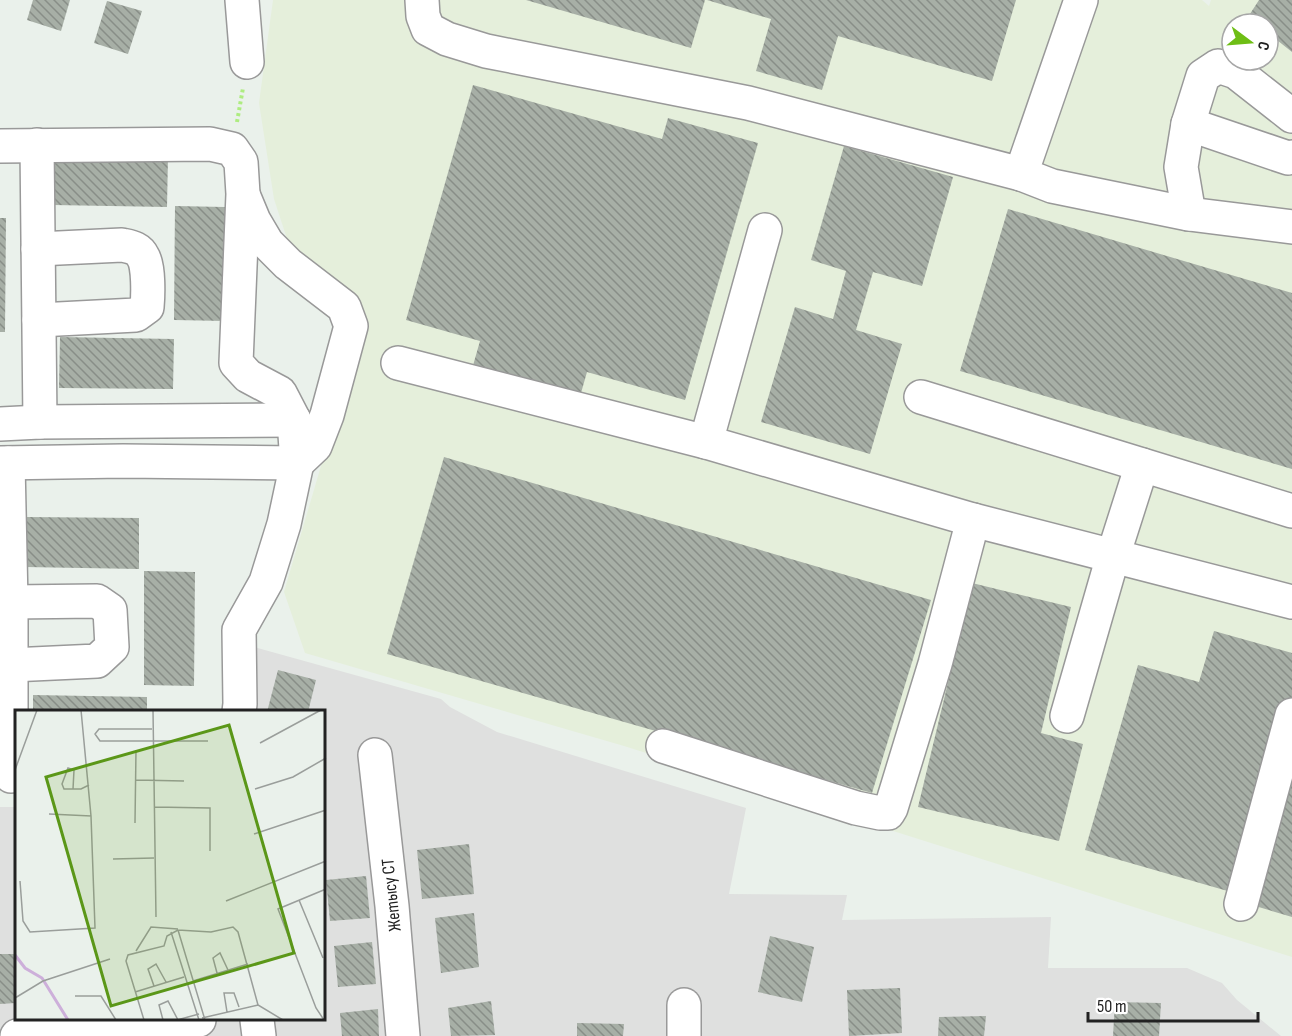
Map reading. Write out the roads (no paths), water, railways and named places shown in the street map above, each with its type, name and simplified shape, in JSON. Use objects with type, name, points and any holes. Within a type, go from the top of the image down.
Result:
[{"type":"street","points":[[242,0],[247,62]]},
{"type":"street","points":[[422,0],[423,16],[428,29],[447,39],[486,51],[748,103],[1022,174],[1052,186],[1189,214],[1292,227]]},
{"type":"street","points":[[1022,174],[1081,0]]},
{"type":"street","points":[[1189,214],[1181,167],[1188,124],[1203,76],[1218,66],[1236,72],[1292,116]]},
{"type":"street","points":[[1188,124],[1288,158],[1292,157]]},
{"type":"street","points":[[0,146],[210,144],[232,149],[241,162],[243,194],[236,363],[248,376],[280,393],[294,420],[297,463],[284,524],[266,582],[238,630],[239,710]]},
{"type":"street","points":[[37,145],[40,422]]},
{"type":"street","points":[[9,776],[11,602],[4,463],[123,461],[297,463],[315,446],[327,415],[351,326],[344,308],[288,264],[267,243],[254,221],[243,194]]},
{"type":"street","points":[[706,442],[765,230]]},
{"type":"street","points":[[38,249],[122,245],[135,248],[144,258],[148,296],[147,307],[136,315],[39,320]]},
{"type":"street","points":[[398,363],[706,442],[973,520],[1292,602]]},
{"type":"street","points":[[921,397],[1292,511]]},
{"type":"street","points":[[0,424],[294,420]]},
{"type":"street","points":[[1067,716],[1142,465]]},
{"type":"street","points":[[663,746],[856,808],[888,813],[935,664],[973,520]]},
{"type":"street","points":[[11,602],[97,601],[110,610],[112,647],[97,661],[11,666]]},
{"type":"street","points":[[1241,904],[1292,716]]},
{"type":"street","name":"Жетысу СТ","points":[[375,755],[404,1036]]},
{"type":"street","points":[[17,1036],[188,1021]]},
{"type":"street","points":[[257,1021],[259,1036]]}]
